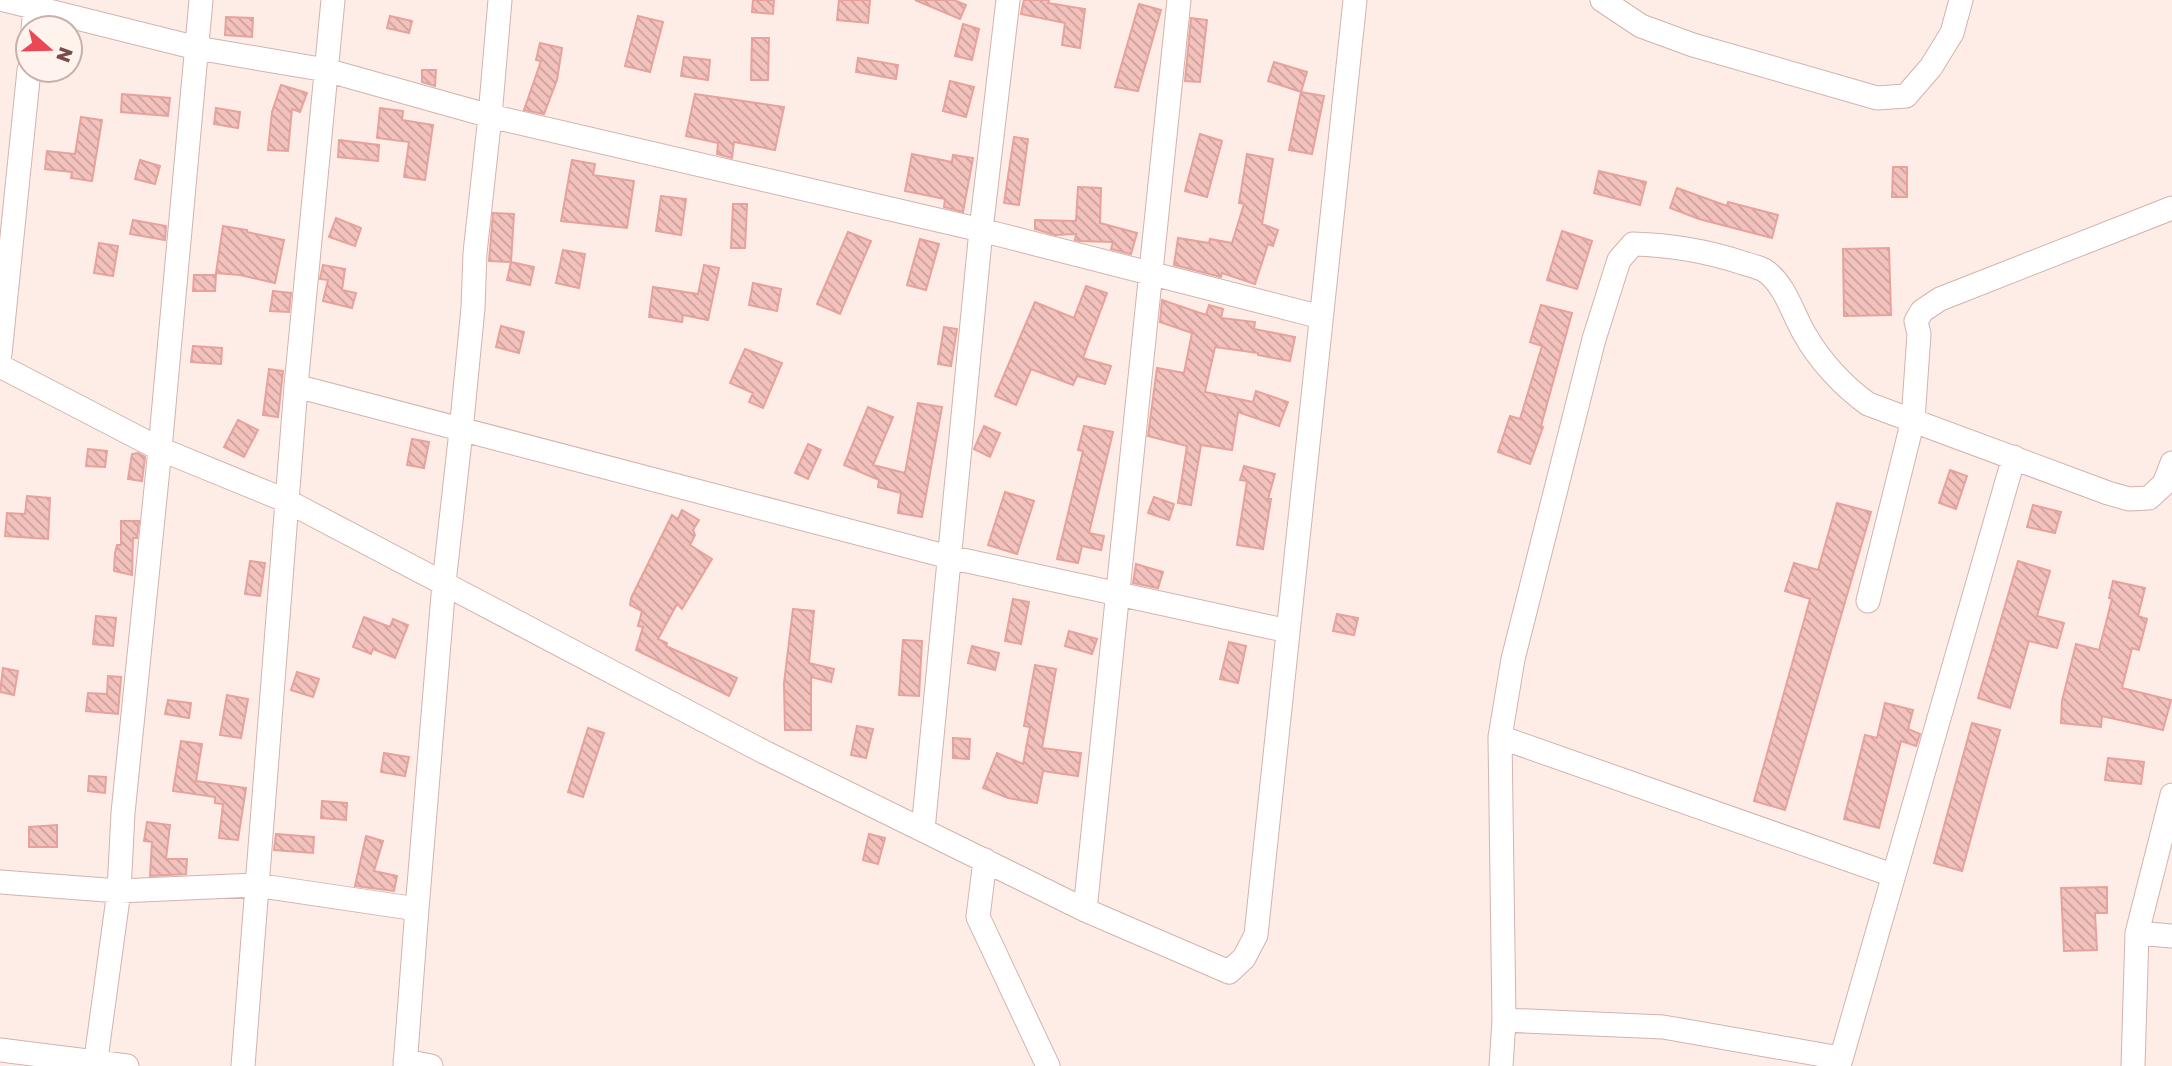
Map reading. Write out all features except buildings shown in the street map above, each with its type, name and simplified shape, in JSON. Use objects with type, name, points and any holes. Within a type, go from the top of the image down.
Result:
[{"type":"street","points":[[5,0],[34,12],[197,48],[326,70],[490,116],[981,230],[1321,317]]},
{"type":"street","points":[[96,1063],[118,891],[123,813],[201,0]]},
{"type":"street","points":[[243,1066],[255,884],[296,386],[333,0]]},
{"type":"street","points":[[431,1066],[405,1064],[444,583],[473,307],[475,253],[500,0]]},
{"type":"street","points":[[923,830],[981,230],[1008,0]]},
{"type":"street","points":[[1085,910],[1179,0]]},
{"type":"street","points":[[0,366],[160,449],[287,501],[764,752],[1085,910],[1229,972],[1244,958],[1256,935],[1355,0]]},
{"type":"street","points":[[1602,0],[1641,26],[1680,40],[1877,98],[1906,96],[1931,67],[1952,33],[1961,0]]},
{"type":"street","points":[[0,354],[28,84]]},
{"type":"street","points":[[1868,601],[1913,420],[1919,334],[1916,321],[1922,311],[1940,299],[2172,208]]},
{"type":"street","points":[[1501,1066],[1504,1020],[1500,737],[1513,659],[1594,339],[1619,260],[1633,244],[1660,244],[1713,253],[1763,270],[1783,290],[1805,335],[1847,389],[1868,404],[2129,499],[2148,498],[2164,484],[2172,463]]},
{"type":"street","points":[[296,386],[949,557],[1288,631]]},
{"type":"street","points":[[1504,1020],[1663,1027],[1839,1062],[2014,457]]},
{"type":"street","points":[[1500,737],[1892,875]]},
{"type":"street","points":[[2133,1066],[2137,933],[2172,795]]},
{"type":"street","points":[[985,860],[978,917],[1048,1066]]},
{"type":"street","points":[[0,882],[118,891],[255,884],[416,909]]},
{"type":"street","points":[[2137,933],[2172,936]]},
{"type":"street","points":[[0,1049],[127,1066]]}]
